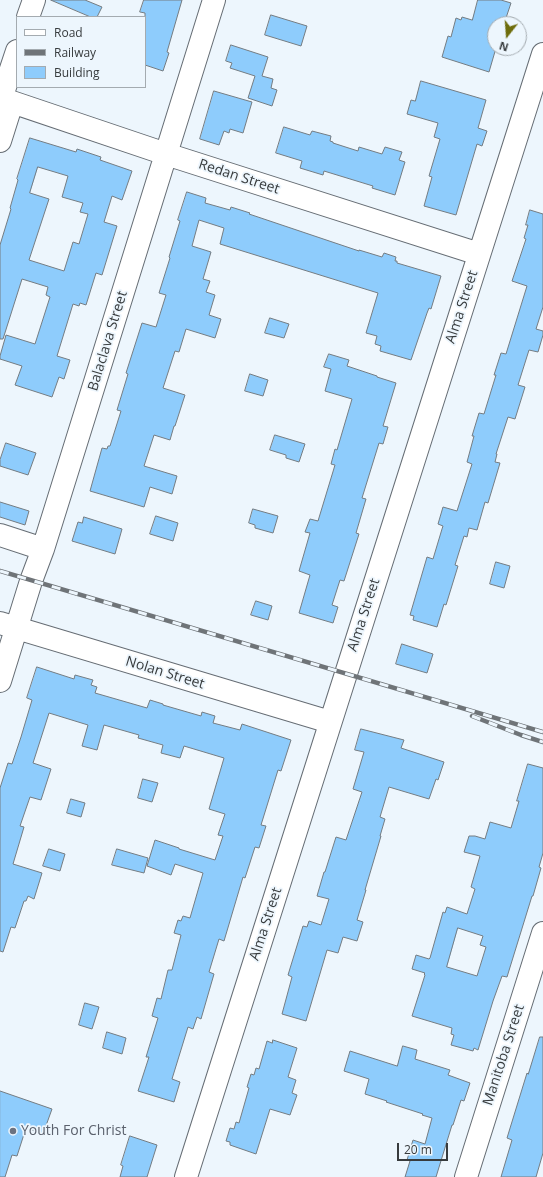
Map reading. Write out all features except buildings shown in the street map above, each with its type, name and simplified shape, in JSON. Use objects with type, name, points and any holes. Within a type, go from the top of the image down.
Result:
[{"type":"street","points":[[28,16],[34,0]]},
{"type":"street","name":"Balaclava Street","points":[[0,681],[8,626],[31,581],[43,549],[214,0]]},
{"type":"street","name":"Alma Street","points":[[186,1177],[543,54]]},
{"type":"street","points":[[0,141],[5,100],[16,55]]},
{"type":"street","name":"Redan Street","points":[[5,100],[166,154],[479,254]]},
{"type":"street","points":[[0,535],[43,549]]},
{"type":"street","name":"Nolan Street","points":[[8,626],[330,722]]},
{"type":"street","name":"Manitoba Street","points":[[466,1177],[543,934]]},
{"type":"railway","points":[[0,571],[543,732]]},
{"type":"railway","points":[[472,716],[543,742]]},
{"type":"place","name":"Youth For Christ","points":[[13,1131]]}]
